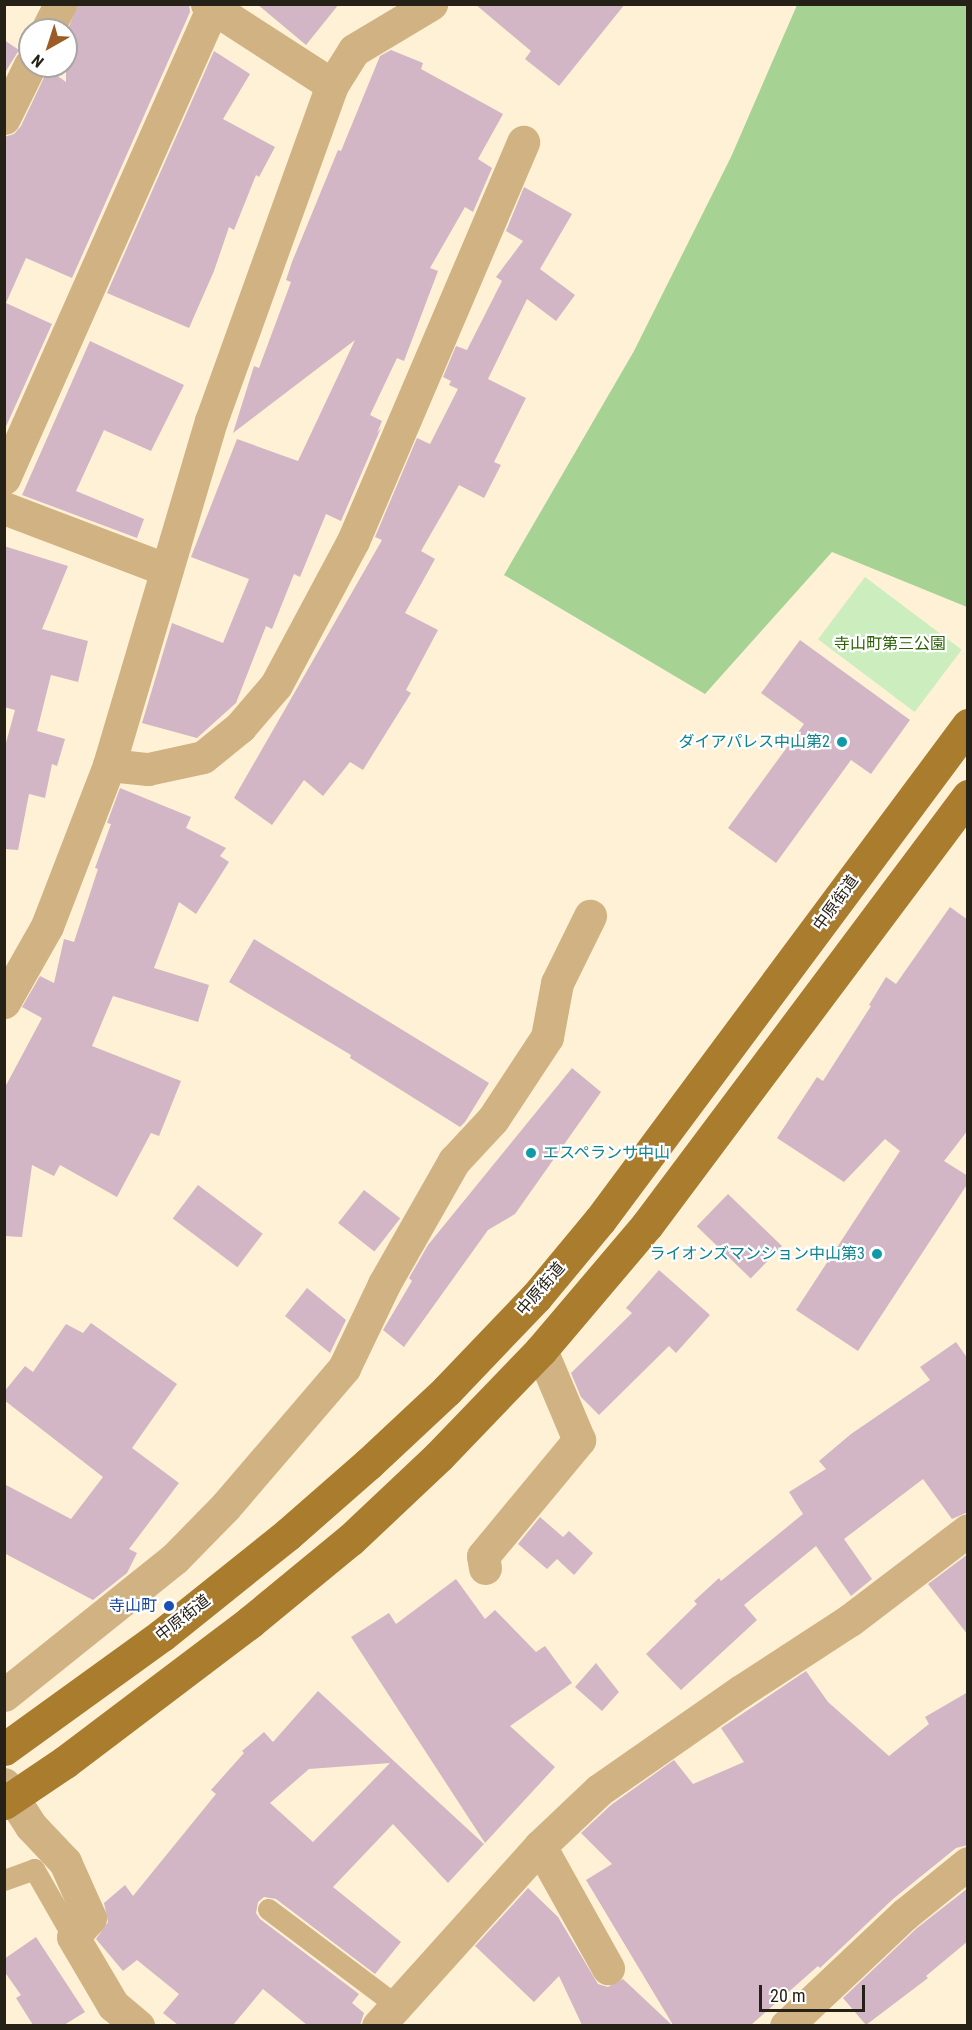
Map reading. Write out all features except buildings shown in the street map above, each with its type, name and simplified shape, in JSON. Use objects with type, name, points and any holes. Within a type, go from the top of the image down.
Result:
[{"type":"main road","name":"中原街道","points":[[4,1749],[162,1635],[297,1527],[447,1390],[536,1297],[600,1220],[968,725]]},
{"type":"main road","points":[[7,1795],[65,1762],[250,1622],[350,1540],[439,1456],[541,1350],[647,1225],[968,795]]},
{"type":"street","points":[[53,18],[60,4]]},
{"type":"street","points":[[4,1002],[47,926],[109,765],[211,420],[332,85],[354,50],[431,4]]},
{"type":"street","points":[[4,478],[209,7],[332,85]]},
{"type":"street","points":[[4,118],[24,78]]},
{"type":"street","points":[[109,765],[148,769],[203,757],[240,727],[276,685],[353,541],[523,142]]},
{"type":"street","points":[[4,508],[167,570]]},
{"type":"street","points":[[4,1695],[175,1558],[225,1507],[344,1368],[384,1284],[454,1161],[493,1119],[547,1037],[557,983],[590,916]]},
{"type":"street","points":[[485,1568],[483,1556],[579,1440],[541,1350]]},
{"type":"street","points":[[396,2019],[540,1846],[599,1790],[741,1690],[850,1620],[968,1530]]},
{"type":"street","points":[[7,1795],[31,1826],[65,1862],[90,1918],[73,1937],[113,2005],[138,2025]]},
{"type":"street","points":[[540,1846],[608,1968]]},
{"type":"street","points":[[786,2025],[905,1914],[968,1863]]},
{"type":"lane","points":[[4,1880],[34,1869],[73,1937]]},
{"type":"lane","points":[[268,1909],[396,2019]]},
{"type":"green space","points":[[797,5],[967,5],[967,607],[832,552],[705,694],[504,575],[634,351],[731,157]]},
{"type":"green space","name":"寺山町第三公園","points":[[865,577],[962,650],[915,712],[818,639]]},
{"type":"place","name":"ダイアパレス中山第2","points":[[842,742]]},
{"type":"place","name":"エスペランサ中山","points":[[531,1153]]},
{"type":"place","name":"ライオンズマンション中山第3","points":[[877,1254]]},
{"type":"place","name":"寺山町","points":[[169,1606]]}]
